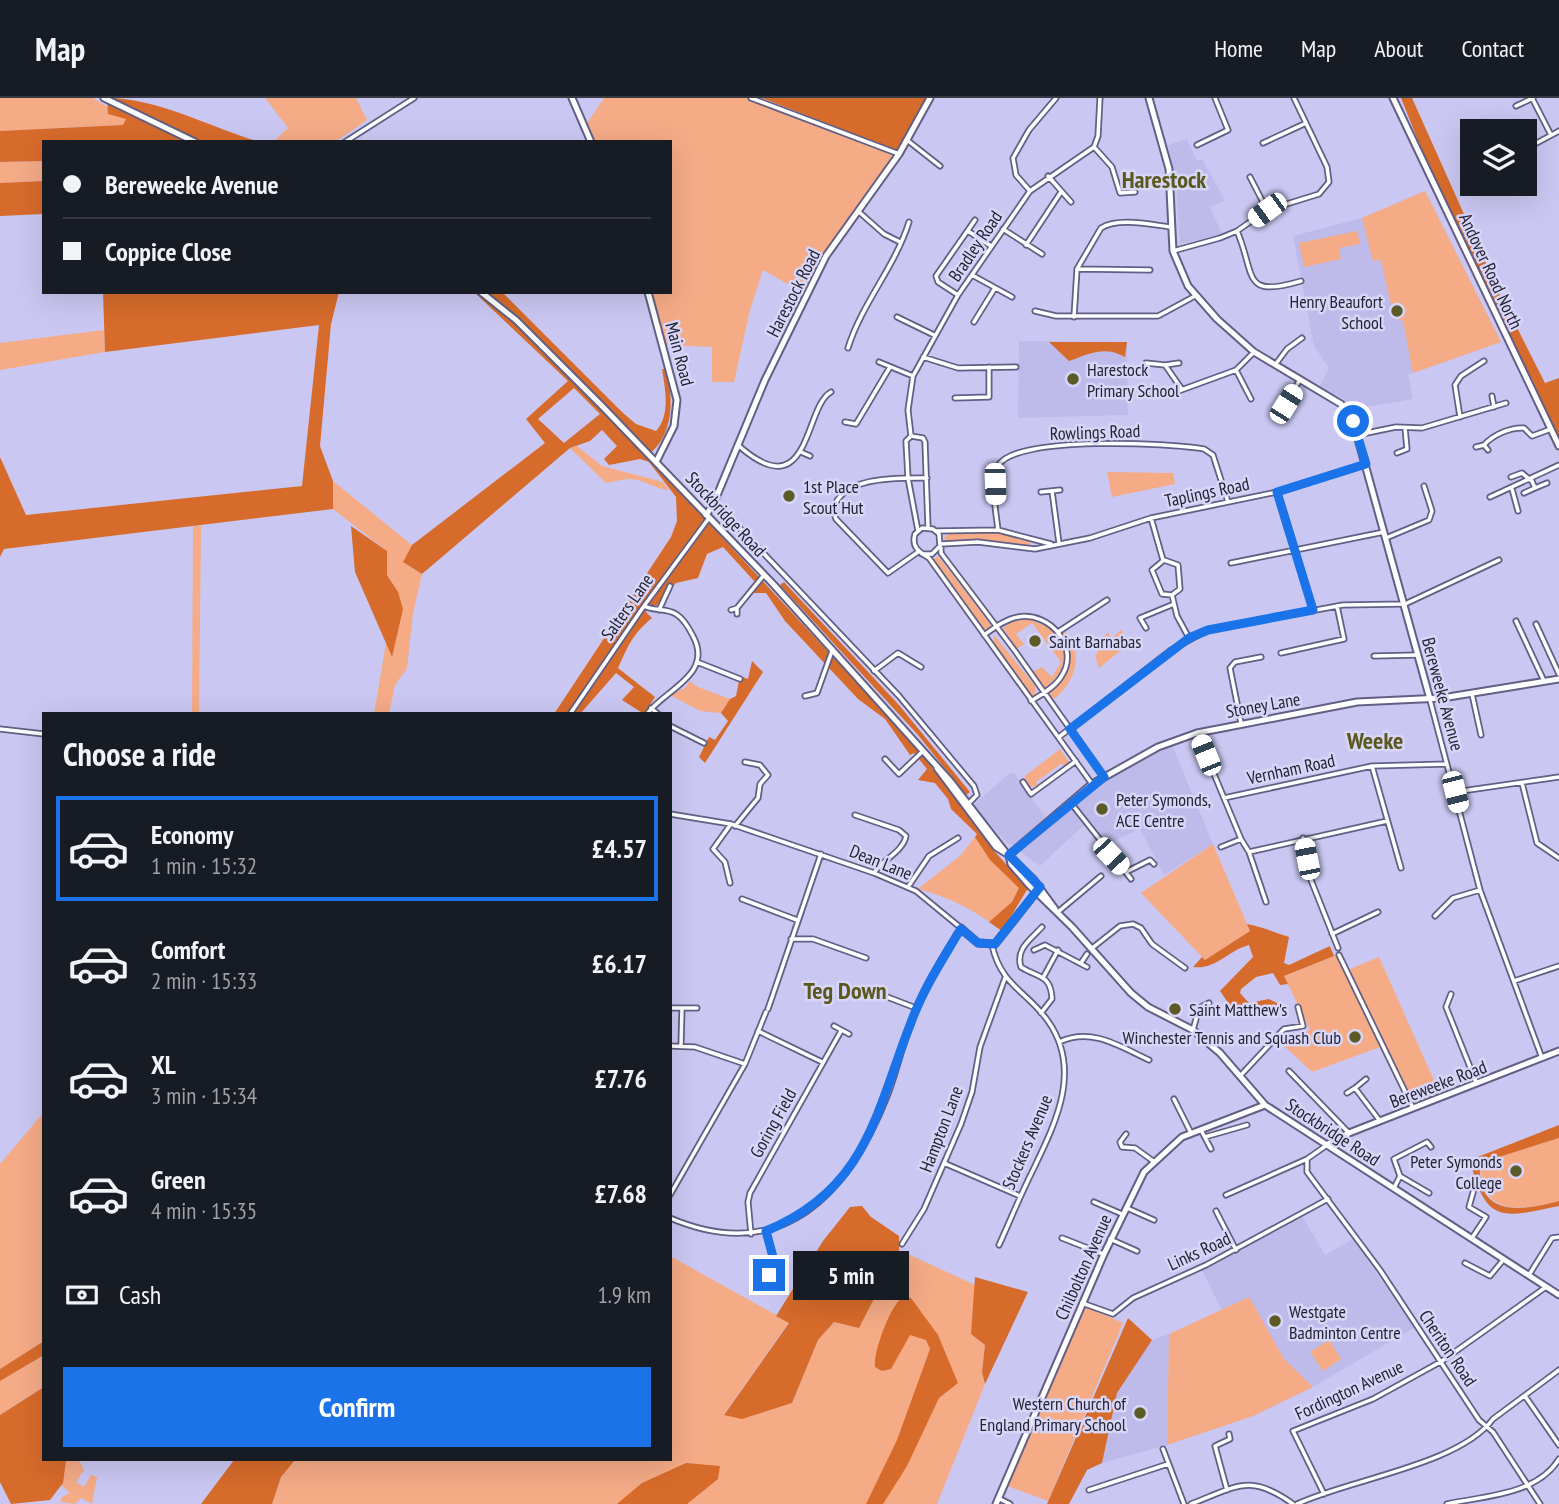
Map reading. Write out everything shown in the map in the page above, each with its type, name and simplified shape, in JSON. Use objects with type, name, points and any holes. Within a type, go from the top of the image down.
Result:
[{"type":"main road","points":[[104,98],[191,140]]},
{"type":"main road","points":[[572,98],[590,140]]},
{"type":"main road","name":"Harestock Road","points":[[708,517],[786,336],[826,256],[898,154],[930,98]]},
{"type":"main road","points":[[1149,98],[1168,168],[1173,251],[1180,273],[1195,296],[1254,352],[1299,381]]},
{"type":"main road","name":"Andover Road North","points":[[1394,98],[1559,446]]},
{"type":"main road","name":"Stockbridge Road","points":[[484,294],[516,320],[774,585],[924,750],[996,847],[1008,856],[1011,864],[1057,911],[1089,951],[1141,1002],[1194,1030],[1241,1075],[1265,1105],[1559,1295]]},
{"type":"main road","name":"Main Road","points":[[649,294],[677,400],[674,426],[656,462]]},
{"type":"main road","name":"Bereweeke Avenue","points":[[1299,381],[1335,400],[1349,414],[1366,464],[1430,699]]},
{"type":"main road","name":"Stoney Lane","points":[[1008,856],[1092,784],[1158,747],[1197,733],[1357,702],[1472,694],[1559,676]]},
{"type":"main road","points":[[992,945],[1003,936],[1037,889]]},
{"type":"main road","name":"Dean Lane","points":[[961,929],[978,943],[992,945]]},
{"type":"main road","name":"Bereweeke Road","points":[[1328,1144],[1349,1133],[1559,1051]]},
{"type":"main road","name":"Chilbolton Avenue","points":[[997,1501],[1110,1239],[1125,1207],[1153,1161],[1200,1128],[1265,1105]]},
{"type":"street","points":[[348,140],[414,98]]},
{"type":"street","points":[[751,98],[898,154]]},
{"type":"street","points":[[1030,191],[1016,174],[1013,158],[1029,130],[1056,98]]},
{"type":"street","points":[[1093,98],[1100,99],[1098,136],[1094,147],[1112,167],[1120,192],[1135,192]]},
{"type":"street","points":[[1197,145],[1228,130],[1214,98]]},
{"type":"street","points":[[1173,251],[1237,231],[1267,210],[1319,194],[1329,182],[1326,167],[1294,98]]},
{"type":"street","points":[[1516,106],[1532,98],[1550,135]]},
{"type":"street","points":[[1264,143],[1304,124]]},
{"type":"street","points":[[1537,143],[1559,131]]},
{"type":"street","points":[[906,140],[940,166]]},
{"type":"street","name":"Bradley Road","points":[[918,531],[905,445],[911,436],[908,410],[913,376],[958,295],[1030,191],[1048,176],[1094,147]]},
{"type":"street","points":[[1048,176],[1071,202]]},
{"type":"street","points":[[1250,177],[1267,210]]},
{"type":"street","points":[[1026,244],[1061,192]]},
{"type":"street","points":[[858,211],[884,234],[900,242]]},
{"type":"street","points":[[958,295],[938,282],[936,276],[975,220]]},
{"type":"street","points":[[848,348],[859,317],[877,292],[909,222]]},
{"type":"street","points":[[1074,317],[1077,269],[1097,233],[1107,224],[1171,228]]},
{"type":"street","points":[[1003,229],[1042,254]]},
{"type":"street","points":[[968,231],[991,246]]},
{"type":"street","points":[[1237,231],[1250,274],[1259,285],[1271,289],[1301,281]]},
{"type":"street","points":[[1077,269],[1150,270]]},
{"type":"street","points":[[972,275],[1012,297]]},
{"type":"street","points":[[974,322],[995,288]]},
{"type":"street","points":[[1035,311],[1074,317],[1158,316],[1195,296]]},
{"type":"street","points":[[859,317],[865,321]]},
{"type":"street","points":[[897,317],[934,335]]},
{"type":"street","points":[[1274,366],[1287,349],[1302,338]]},
{"type":"street","points":[[1152,393],[1173,393],[1236,370],[1254,352]]},
{"type":"street","points":[[923,357],[948,367],[1016,367]]},
{"type":"street","points":[[1460,417],[1455,385],[1461,376],[1484,361]]},
{"type":"street","points":[[879,362],[913,376]]},
{"type":"street","points":[[1146,363],[1179,363]]},
{"type":"street","points":[[1165,365],[1181,388]]},
{"type":"street","points":[[845,422],[856,424],[890,367]]},
{"type":"street","points":[[955,398],[989,397],[989,367]]},
{"type":"street","points":[[1236,370],[1251,399]]},
{"type":"street","points":[[1275,413],[1286,404],[1299,381]]},
{"type":"street","points":[[739,446],[760,462],[772,466],[784,463],[801,452],[821,404],[831,392]]},
{"type":"street","points":[[1492,396],[1494,407]]},
{"type":"street","points":[[1357,435],[1387,428],[1422,428],[1506,403]]},
{"type":"street","points":[[1476,447],[1516,427],[1524,428],[1532,436],[1551,429]]},
{"type":"street","points":[[1397,453],[1407,449],[1405,428]]},
{"type":"street","points":[[911,436],[923,438],[925,442],[928,527]]},
{"type":"street","name":"Rowlings Road","points":[[998,530],[995,484],[998,466],[1006,456],[1030,449],[1132,443],[1204,449],[1213,455],[1228,502]]},
{"type":"street","points":[[1484,445],[1488,450]]},
{"type":"street","points":[[801,452],[810,457]]},
{"type":"street","name":"Taplings Road","points":[[941,545],[978,542],[1035,549],[1090,538],[1152,518],[1277,492],[1366,464]]},
{"type":"street","points":[[1491,489],[1492,496],[1559,465]]},
{"type":"street","points":[[1511,477],[1521,473],[1531,480],[1535,488]]},
{"type":"street","points":[[927,478],[863,482],[836,503],[833,514],[888,573],[920,553],[932,554],[941,545]]},
{"type":"street","points":[[1524,493],[1547,483]]},
{"type":"street","points":[[1231,563],[1385,535],[1429,520],[1432,511],[1424,486]]},
{"type":"street","points":[[1511,489],[1518,511]]},
{"type":"street","points":[[1041,492],[1060,490]]},
{"type":"street","points":[[1052,491],[1059,543]]},
{"type":"street","points":[[1277,492],[1313,610]]},
{"type":"street","name":"Salters Lane","points":[[571,712],[708,517]]},
{"type":"street","points":[[1152,518],[1164,560]]},
{"type":"street","points":[[732,523],[899,696],[977,790],[967,805]]},
{"type":"street","points":[[1092,784],[929,558],[920,553],[914,539],[918,531],[928,527],[936,531],[941,554],[997,626],[1104,777]]},
{"type":"street","name":"Taplings Road","points":[[936,531],[998,530],[1053,544]]},
{"type":"street","points":[[1035,549],[1036,540]]},
{"type":"street","points":[[1164,560],[1178,565],[1180,589],[1172,595],[1162,594],[1152,570],[1164,560]]},
{"type":"street","points":[[1059,737],[1189,638],[1208,630],[1337,606],[1405,604],[1499,560]]},
{"type":"street","points":[[731,610],[737,608],[764,575]]},
{"type":"street","points":[[774,585],[783,576]]},
{"type":"street","points":[[659,610],[670,586]]},
{"type":"street","points":[[1172,595],[1189,638]]},
{"type":"street","points":[[1058,632],[1107,600]]},
{"type":"street","points":[[1146,628],[1140,618],[1174,604]]},
{"type":"street","points":[[644,606],[676,614],[685,622],[695,641],[696,662],[678,690],[657,701],[648,712]]},
{"type":"street","points":[[1281,653],[1345,639],[1337,606]]},
{"type":"street","points":[[737,608],[737,614]]},
{"type":"street","points":[[984,635],[1020,616],[1035,617],[1058,632],[1066,649],[1065,669],[1060,679],[1031,701]]},
{"type":"street","points":[[1516,621],[1544,681]]},
{"type":"street","points":[[1536,624],[1559,676]]},
{"type":"street","points":[[805,696],[817,693],[832,651]]},
{"type":"street","points":[[874,671],[898,653],[920,667]]},
{"type":"street","points":[[1374,656],[1418,655]]},
{"type":"street","points":[[1241,723],[1230,668],[1235,662],[1261,657]]},
{"type":"street","points":[[696,662],[740,679]]},
{"type":"street","points":[[912,670],[914,665]]},
{"type":"street","points":[[1472,694],[1481,735]]},
{"type":"street","name":"Bereweeke Avenue","points":[[1430,699],[1480,890],[1542,1058]]},
{"type":"street","points":[[651,708],[656,712]]},
{"type":"street","points":[[672,727],[704,743]]},
{"type":"street","points":[[0,729],[42,734]]},
{"type":"street","points":[[1197,733],[1241,839],[1249,852],[1266,902]]},
{"type":"street","points":[[885,759],[899,774],[924,750]]},
{"type":"street","points":[[1023,782],[1031,794],[1076,761]]},
{"type":"street","points":[[730,883],[725,862],[713,849],[758,798],[760,785],[768,775],[760,765],[745,762]]},
{"type":"street","name":"Vernham Road","points":[[1224,798],[1372,765],[1447,764]]},
{"type":"street","points":[[1372,765],[1401,868]]},
{"type":"street","points":[[1455,792],[1559,777]]},
{"type":"street","points":[[1522,783],[1537,843],[1559,858]]},
{"type":"street","points":[[1071,803],[1131,879]]},
{"type":"street","name":"Dean Lane","points":[[672,814],[733,825],[874,873],[908,887],[961,929]]},
{"type":"street","points":[[855,815],[899,830],[905,836],[901,846],[879,865],[874,873]]},
{"type":"street","points":[[1249,852],[1387,821]]},
{"type":"street","points":[[908,887],[929,856],[958,838]]},
{"type":"street","points":[[1303,838],[1311,880],[1338,948]]},
{"type":"street","points":[[1221,847],[1241,839]]},
{"type":"street","points":[[672,1192],[745,1064],[767,1010],[821,853]]},
{"type":"street","points":[[1126,872],[1150,860],[1154,864]]},
{"type":"street","points":[[1057,911],[1101,876]]},
{"type":"street","points":[[1435,916],[1453,898],[1480,890]]},
{"type":"street","points":[[742,899],[797,920]]},
{"type":"street","points":[[1332,934],[1378,912]]},
{"type":"street","points":[[1081,963],[1089,951],[1120,926],[1133,924],[1142,928],[1152,944],[1185,968]]},
{"type":"street","points":[[1041,1013],[1052,999],[1050,984],[1044,976],[1027,971],[1019,960],[1021,950],[1042,928]]},
{"type":"street","points":[[672,1219],[712,1232],[751,1234],[766,1231],[814,1207],[855,1160],[887,1095],[916,1008],[961,929]]},
{"type":"street","points":[[791,939],[813,939],[866,958]]},
{"type":"street","name":"Stockers Avenue","points":[[992,945],[1005,978],[1041,1013],[1059,1042],[1065,1069],[1060,1110],[999,1245]]},
{"type":"street","points":[[1034,950],[1045,945],[1087,967]]},
{"type":"street","points":[[1044,976],[1058,950]]},
{"type":"street","points":[[1339,955],[1413,1108]]},
{"type":"street","points":[[1514,981],[1559,965]]},
{"type":"street","name":"Hampton Lane","points":[[902,1244],[925,1209],[972,1092],[980,1047],[1005,978]]},
{"type":"street","points":[[1451,994],[1446,1007],[1476,1084]]},
{"type":"street","points":[[882,995],[916,1008]]},
{"type":"street","points":[[1194,1030],[1199,1008],[1209,1003]]},
{"type":"street","points":[[1241,1075],[1284,1029],[1303,1026],[1298,1007]]},
{"type":"street","points":[[672,1008],[697,1008]]},
{"type":"street","points":[[681,1045],[682,1008]]},
{"type":"street","points":[[834,1026],[849,1034]]},
{"type":"street","points":[[758,1031],[822,1062]]},
{"type":"street","name":"Goring Field","points":[[751,1234],[748,1202],[750,1193],[841,1031]]},
{"type":"street","points":[[1059,1042],[1078,1035],[1092,1035],[1149,1060]]},
{"type":"street","points":[[672,1046],[708,1050],[745,1064]]},
{"type":"street","points":[[1289,1071],[1349,1133]]},
{"type":"street","points":[[1347,1093],[1366,1079]]},
{"type":"street","points":[[1356,1088],[1380,1121]]},
{"type":"street","points":[[1174,1099],[1191,1133]]},
{"type":"street","points":[[1205,1137],[1247,1125]]},
{"type":"street","points":[[1200,1128],[1211,1149]]},
{"type":"street","points":[[1126,1134],[1120,1142],[1122,1147],[1135,1148],[1153,1161]]},
{"type":"street","points":[[1429,1193],[1400,1176],[1394,1159],[1427,1142],[1431,1147]]},
{"type":"street","points":[[1226,1195],[1307,1158],[1328,1144]]},
{"type":"street","name":"Cheriton Road","points":[[1307,1158],[1307,1172],[1540,1504]]},
{"type":"street","points":[[944,1163],[1020,1196]]},
{"type":"street","points":[[1394,1188],[1400,1176]]},
{"type":"street","points":[[1472,1238],[1486,1217],[1469,1207],[1474,1189]]},
{"type":"street","name":"Links Road","points":[[1082,1303],[1113,1314],[1133,1298],[1236,1250],[1328,1199]]},
{"type":"street","points":[[1094,1202],[1122,1214]]},
{"type":"street","points":[[1125,1207],[1154,1220]]},
{"type":"street","points":[[1216,1211],[1236,1250]]},
{"type":"street","points":[[766,1231],[777,1272]]},
{"type":"street","points":[[1529,1275],[1552,1238],[1559,1237]]},
{"type":"street","points":[[1062,1238],[1104,1254]]},
{"type":"street","points":[[1110,1239],[1137,1251]]},
{"type":"street","points":[[1465,1263],[1490,1276],[1504,1259]]},
{"type":"street","points":[[769,1275],[784,1270]]},
{"type":"street","points":[[1442,1361],[1546,1287]]},
{"type":"street","name":"Fordington Avenue","points":[[1324,1494],[1293,1432],[1373,1399],[1442,1361]]},
{"type":"street","points":[[1191,1504],[1253,1483],[1270,1488],[1295,1504],[1457,1448],[1488,1427],[1559,1370]]},
{"type":"street","points":[[1525,1396],[1557,1437],[1559,1446]]},
{"type":"street","points":[[1227,1490],[1215,1446],[1230,1439],[1229,1434]]},
{"type":"street","points":[[1163,1449],[1184,1504]]},
{"type":"street","points":[[1447,1504],[1529,1486],[1559,1459]]},
{"type":"street","points":[[1090,1490],[1168,1464]]},
{"type":"street","points":[[997,1501],[1010,1504]]},
{"type":"shaded area","points":[[0,98],[93,98],[127,119],[123,125],[0,131]]},
{"type":"shaded area","points":[[107,98],[126,99],[165,108],[254,140],[42,140],[42,161],[0,162],[0,131],[123,125],[126,119],[108,114]]},
{"type":"shaded area","points":[[265,98],[356,98],[367,120],[338,140],[275,140],[288,128]]},
{"type":"shaded area","points":[[604,98],[749,98],[895,153],[826,256],[807,295],[763,270],[750,310],[734,382],[712,382],[712,347],[662,345],[649,294],[672,294],[672,140],[591,140],[586,125]]},
{"type":"shaded area","points":[[762,98],[927,98],[897,151]]},
{"type":"shaded area","points":[[1401,98],[1412,98],[1498,290],[1545,383],[1559,378],[1559,439],[1423,153]]},
{"type":"shaded area","points":[[1187,139],[1197,161],[1202,159],[1225,201],[1210,207],[1222,234],[1180,244],[1176,183],[1168,145]]},
{"type":"shaded area","points":[[42,161],[42,181],[0,183],[0,162]]},
{"type":"shaded area","points":[[42,181],[42,214],[0,216],[0,183]]},
{"type":"shaded area","name":"Henry Beaufort School","points":[[1425,191],[1501,342],[1408,375],[1413,399],[1353,409],[1342,398],[1319,387],[1329,368],[1314,346],[1293,236],[1362,218]]},
{"type":"shaded area","points":[[1425,191],[1501,342],[1413,373],[1403,321],[1394,318],[1381,260],[1373,261],[1362,218]]},
{"type":"shaded area","points":[[1357,231],[1360,244],[1339,248],[1341,259],[1304,267],[1299,243]]},
{"type":"shaded area","points":[[103,294],[338,294],[331,324],[320,446],[333,481],[333,509],[4,549],[0,557],[0,457],[26,515],[302,486],[319,325],[105,352]]},
{"type":"shaded area","points":[[476,294],[504,294],[623,413],[636,424],[656,431],[664,417],[662,369],[666,369],[670,416],[662,438],[647,456],[918,749],[995,852],[1028,888],[1002,931],[989,922],[1012,902],[1019,888],[990,860],[975,837],[977,834],[951,809],[948,799],[935,783],[918,780],[927,769],[914,753],[910,755],[885,719],[858,699],[785,621],[766,593],[754,593],[750,587],[755,582],[723,547],[707,554],[698,578],[676,583],[657,605],[648,605],[646,612],[652,618],[635,635],[625,652],[618,668],[655,697],[645,712],[622,700],[634,687],[616,673],[582,712],[555,712],[671,537],[677,521],[676,497],[649,462],[640,459],[609,465],[604,459],[617,446],[602,430],[590,441],[570,448],[422,574],[403,562],[412,545],[545,443],[526,419],[568,381]],"holes":[[[574,388],[600,414],[564,443],[538,419]]]},
{"type":"shaded area","points":[[104,330],[105,352],[0,370],[0,343]]},
{"type":"shaded area","name":"Harestock Primary School","points":[[1019,341],[1127,342],[1128,415],[1018,418]]},
{"type":"shaded area","points":[[1049,342],[1127,342],[1125,357],[1104,351],[1069,361]]},
{"type":"shaded area","points":[[577,446],[602,466],[663,482],[669,490],[634,479],[606,483],[570,448]]},
{"type":"shaded area","points":[[1107,472],[1173,473],[1175,484],[1112,497]]},
{"type":"shaded area","points":[[333,481],[412,545],[403,562],[422,574],[413,613],[407,668],[395,685],[389,712],[374,712],[386,643],[392,656],[398,592],[387,575],[387,551],[333,509]]},
{"type":"shaded area","points":[[193,526],[201,526],[199,712],[192,712]]},
{"type":"shaded area","points":[[351,526],[387,551],[387,575],[398,592],[403,609],[392,657],[355,572]]},
{"type":"shaded area","points":[[987,532],[1019,536],[1032,544],[1027,546],[987,540],[947,541],[944,538],[948,534]]},
{"type":"shaded area","points":[[938,556],[991,625],[989,630],[984,630],[935,564],[933,560]]},
{"type":"shaded area","points":[[784,582],[899,705],[970,792],[966,795],[918,735],[780,585]]},
{"type":"shaded area","points":[[1029,619],[1052,629],[1065,651],[1061,672],[1044,690],[1033,672],[1042,667],[1052,677],[1061,662],[1032,623],[1016,634],[1024,644],[1017,649],[1003,628],[1013,621]]},
{"type":"shaded area","points":[[1121,630],[1130,643],[1099,668],[1095,655],[1098,653],[1096,642],[1108,633],[1112,638]]},
{"type":"shaded area","points":[[1065,631],[1075,649],[1075,667],[1067,684],[1054,699],[1049,693],[1061,681],[1067,667],[1063,635]]},
{"type":"shaded area","points":[[994,635],[1035,686],[1035,697],[1031,696],[994,645]]},
{"type":"shaded area","points":[[752,661],[763,672],[705,763],[699,757],[709,737],[715,740],[728,721],[721,713],[730,699],[736,696],[740,676],[748,679]]},
{"type":"shaded area","points":[[690,681],[698,687],[730,699],[721,713],[700,711],[670,695],[685,688]]},
{"type":"shaded area","points":[[1172,745],[1213,844],[1164,875],[1140,829],[1105,845],[1077,805],[1102,782]]},
{"type":"shaded area","points":[[1060,749],[1069,762],[1064,767],[1062,763],[1036,782],[1038,785],[1028,788],[1024,781],[1025,776]]},
{"type":"shaded area","points":[[1010,773],[1015,774],[1048,821],[1070,805],[1085,824],[1040,866],[1004,840],[973,805]]},
{"type":"shaded area","points":[[977,834],[1027,890],[1002,931],[962,906],[918,889],[961,855]]},
{"type":"shaded area","points":[[1213,844],[1250,931],[1205,960],[1141,893]]},
{"type":"shaded area","points":[[1247,924],[1289,937],[1284,963],[1289,965],[1330,946],[1334,956],[1284,976],[1288,984],[1280,985],[1273,973],[1256,977],[1241,989],[1240,993],[1249,1003],[1269,999],[1277,1003],[1277,1009],[1271,1012],[1255,1009],[1237,1016],[1220,991],[1253,957],[1249,945],[1208,966],[1193,967],[1202,957],[1205,960],[1250,931]]},
{"type":"shaded area","name":"Winchester Tennis and Squash Club","points":[[1339,954],[1348,970],[1379,957],[1440,1094],[1409,1107],[1380,1047],[1312,1072],[1281,1043],[1310,1030],[1284,976]]},
{"type":"shaded area","points":[[42,1114],[42,1342],[0,1369],[0,1164]]},
{"type":"shaded area","points":[[1559,1125],[1559,1138],[1480,1163],[1485,1194],[1493,1202],[1517,1208],[1559,1201],[1559,1206],[1510,1214],[1499,1212],[1490,1206],[1482,1196],[1470,1160]]},
{"type":"shaded area","name":"Peter Symonds College","points":[[1559,1138],[1559,1201],[1517,1208],[1495,1201],[1487,1193],[1482,1181],[1480,1163]]},
{"type":"shaded area","points":[[862,1206],[871,1217],[899,1236],[899,1250],[859,1328],[834,1322],[818,1340],[792,1403],[742,1419],[724,1415],[789,1323],[776,1316],[823,1241],[850,1207]]},
{"type":"shaded area","points":[[1301,1214],[1325,1255],[1353,1239],[1414,1328],[1311,1388],[1253,1416],[1218,1323],[1221,1309],[1202,1270]]},
{"type":"shaded area","points":[[899,1250],[975,1285],[971,1334],[985,1345],[982,1372],[985,1384],[937,1504],[272,1504],[281,1477],[294,1461],[672,1461],[672,1257],[789,1322],[724,1414],[792,1403],[818,1340],[834,1322],[859,1328]]},
{"type":"shaded area","points":[[975,1277],[1028,1292],[985,1384],[982,1372],[985,1345],[971,1334]]},
{"type":"shaded area","points":[[904,1296],[911,1298],[938,1335],[958,1383],[939,1398],[907,1466],[883,1504],[866,1504],[897,1440],[930,1349],[926,1340],[910,1335],[891,1369],[882,1371],[875,1367],[884,1329],[894,1308]]},
{"type":"shaded area","points":[[1249,1297],[1284,1359],[1313,1387],[1253,1416],[1167,1445],[1169,1334]]},
{"type":"shaded area","points":[[1085,1306],[1123,1323],[1048,1501],[1007,1486]]},
{"type":"shaded area","points":[[1128,1318],[1152,1340],[1117,1393],[1102,1463],[1087,1470],[1069,1504],[1047,1504]]},
{"type":"shaded area","name":"Western Church of England Primary School","points":[[1169,1334],[1167,1445],[1102,1463],[1117,1393],[1143,1349],[1152,1340]]},
{"type":"shaded area","points":[[1329,1340],[1341,1359],[1323,1371],[1310,1352]]},
{"type":"shaded area","points":[[42,1342],[42,1356],[0,1381],[0,1369]]},
{"type":"shaded area","points":[[42,1356],[42,1388],[0,1415],[0,1381]]},
{"type":"shaded area","points":[[42,1388],[42,1461],[66,1461],[63,1483],[50,1500],[11,1504],[0,1482],[0,1415]]},
{"type":"shaded area","points":[[65,1461],[80,1461],[84,1470],[76,1482],[84,1487],[91,1475],[97,1477],[92,1504],[81,1498],[75,1504],[60,1502],[62,1497],[70,1493],[61,1485]]},
{"type":"shaded area","points":[[233,1461],[294,1461],[281,1477],[272,1504],[201,1504]]},
{"type":"shaded area","points":[[686,1463],[720,1466],[718,1479],[687,1504],[617,1504],[642,1483]]},
{"type":"place","name":"Henry Beaufort School","points":[[1397,311]]},
{"type":"place","name":"Harestock Primary School","points":[[1073,379]]},
{"type":"place","name":"1st Place Scout Hut","points":[[789,496]]},
{"type":"place","name":"Saint Barnabas","points":[[1035,641]]},
{"type":"place","name":"Peter Symonds, ACE Centre","points":[[1102,809]]},
{"type":"place","name":"Saint Matthew's","points":[[1175,1009]]},
{"type":"place","name":"Winchester Tennis and Squash Club","points":[[1355,1037]]},
{"type":"place","name":"Peter Symonds College","points":[[1516,1171]]},
{"type":"place","name":"Westgate Badminton Centre","points":[[1275,1321]]},
{"type":"place","name":"Western Church of England Primary School","points":[[1140,1413]]},
{"type":"district","name":"Harestock","points":[[1164,179]]},
{"type":"district","name":"Weeke","points":[[1375,740]]},
{"type":"district","name":"Teg Down","points":[[845,990]]},
{"type":"route","points":[[769,1275],[777,1272],[766,1231],[814,1207],[855,1160],[887,1095],[916,1008],[961,929],[978,943],[992,945],[999,942],[1020,909],[1040,887],[1009,855],[1092,784],[1104,777],[1070,729],[1189,638],[1208,630],[1313,610],[1277,492],[1366,464],[1353,421]]}]
